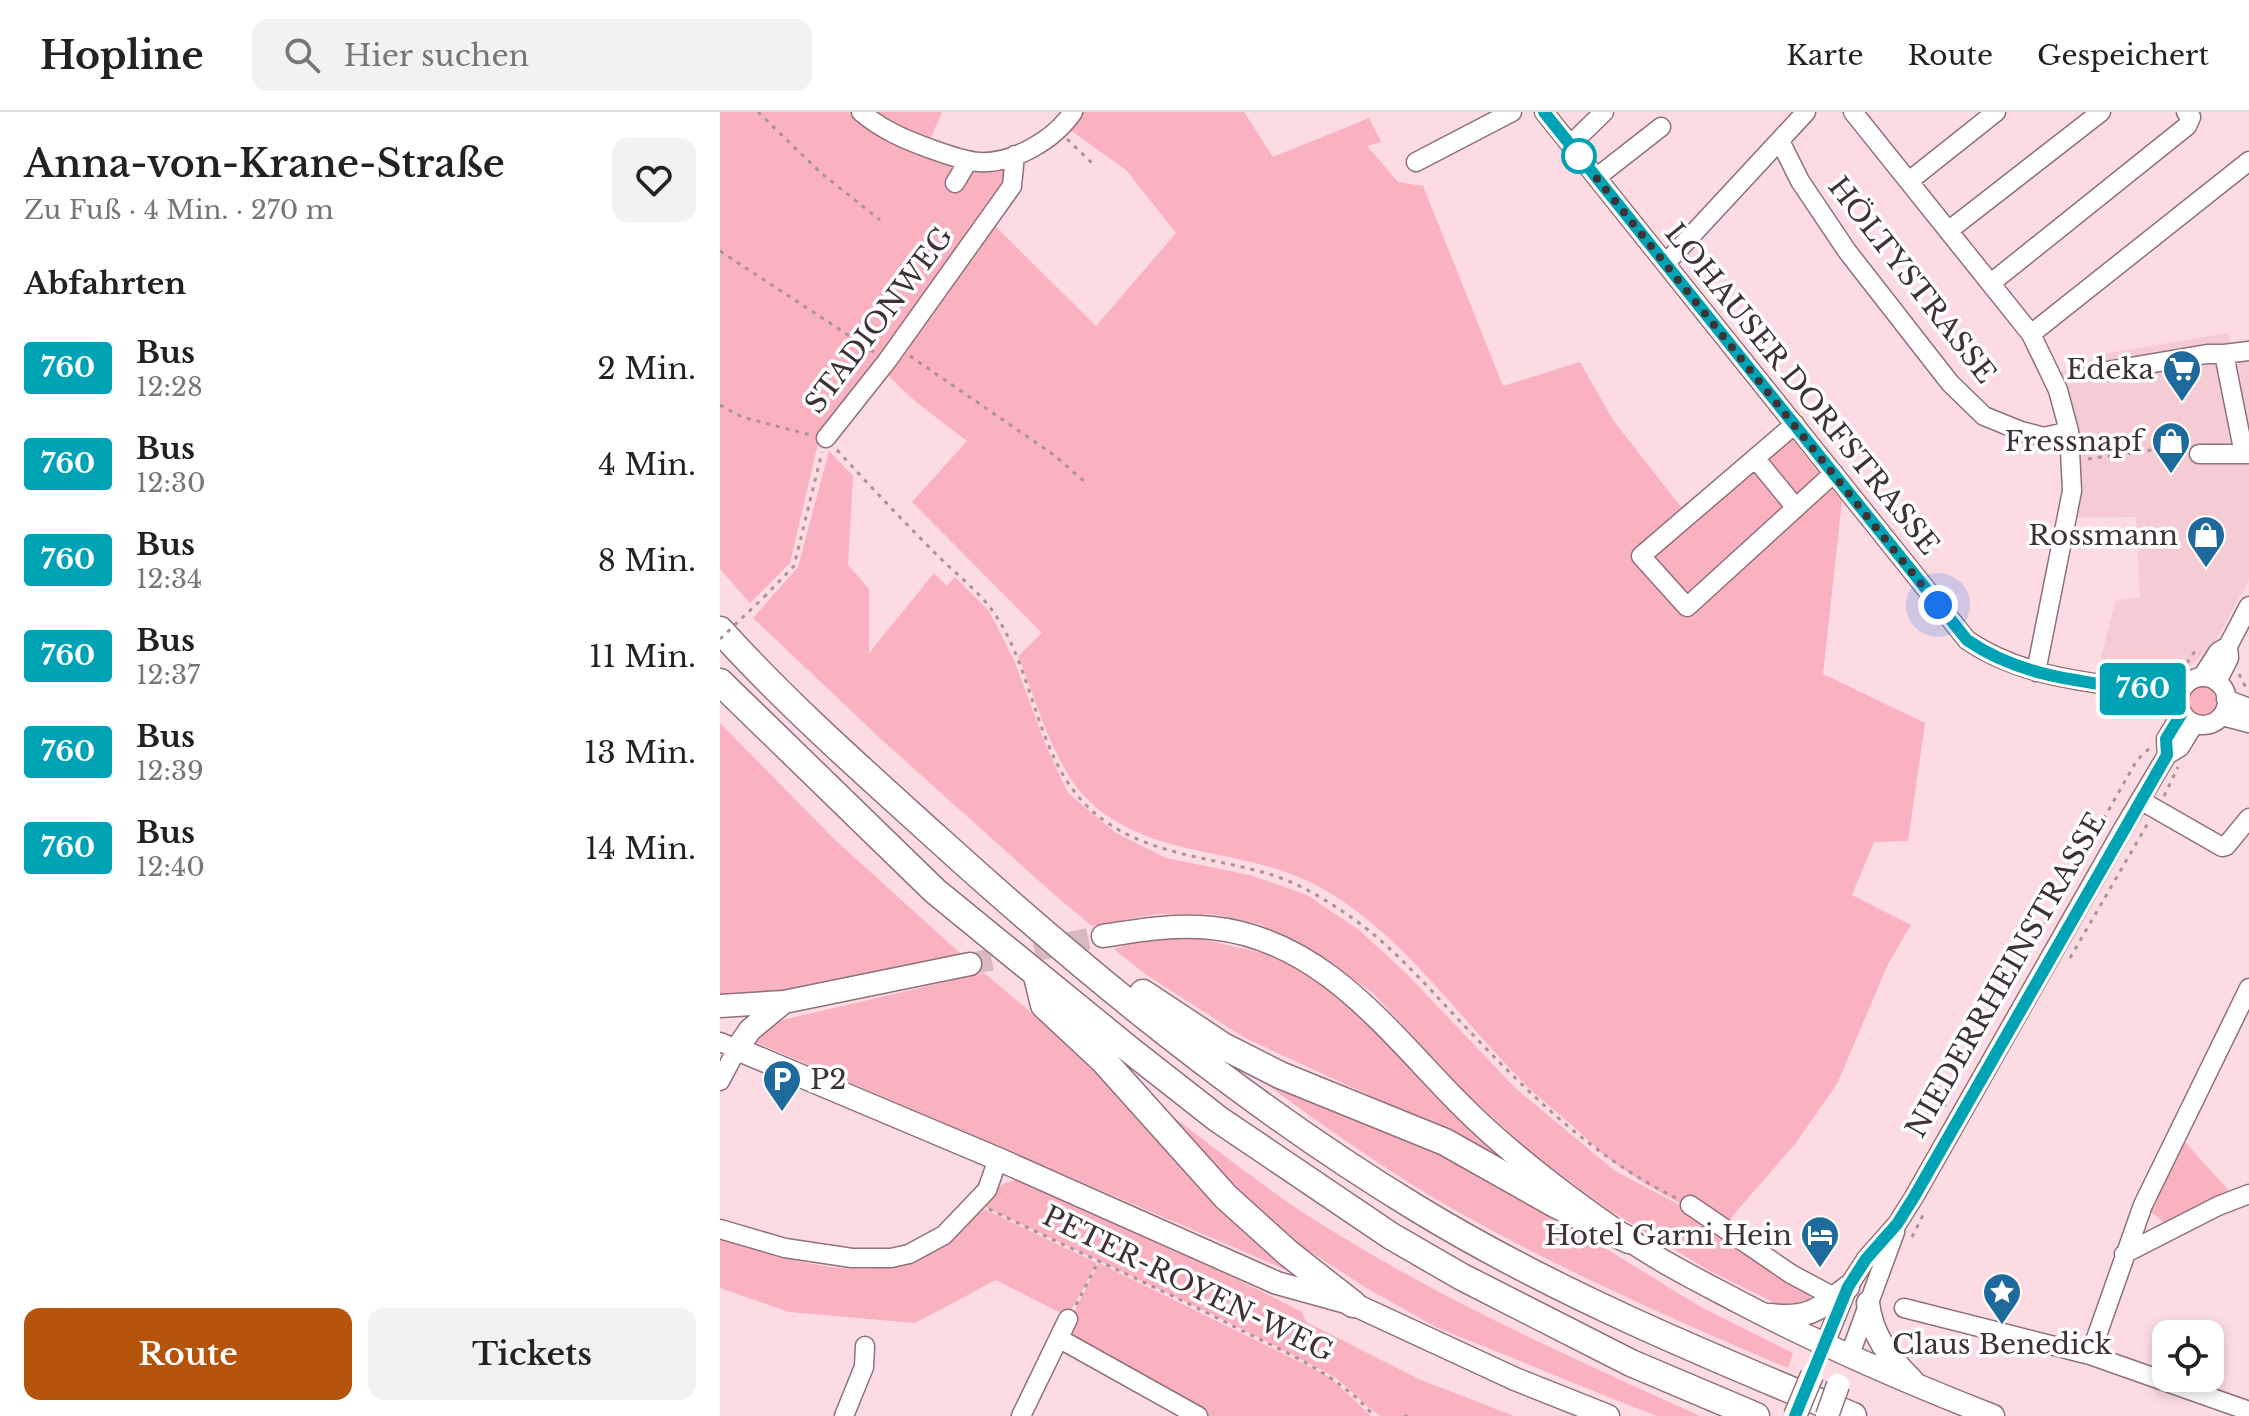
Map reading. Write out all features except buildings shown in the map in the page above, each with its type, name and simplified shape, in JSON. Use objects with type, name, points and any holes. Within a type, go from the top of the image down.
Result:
[{"type":"highway","points":[[720,630],[858,766],[996,891],[1101,980],[1295,1128],[1420,1210],[1523,1268],[1677,1343],[1853,1416]]},
{"type":"highway","points":[[720,682],[935,891],[1218,1119],[1391,1236],[1462,1277],[1563,1330],[1756,1416]]},
{"type":"highway","points":[[996,891],[1045,918],[1152,1001],[1223,1046],[1280,1075],[1445,1142],[1555,1204],[1629,1240]]},
{"type":"highway","points":[[1037,976],[1044,1005],[1104,1061],[1226,1197],[1288,1253],[1353,1304]]},
{"type":"main road","points":[[1103,936],[1150,929],[1214,928],[1279,946],[1310,963],[1366,1004],[1459,1103],[1501,1142],[1554,1186],[1629,1240],[1824,1346],[1993,1416]]},
{"type":"main road","points":[[720,1006],[784,1002],[970,964]]},
{"type":"main road","points":[[728,1045],[784,1002]]},
{"type":"main road","points":[[728,1045],[998,1159],[1277,1283],[1353,1304],[1515,1379],[1608,1416]]},
{"type":"main road","points":[[1762,1314],[1789,1318],[1808,1315],[1841,1292]]},
{"type":"main road","points":[[1868,1303],[1877,1338],[1918,1387]]},
{"type":"main road","name":"NIEDERRHEINSTRASSE","points":[[1795,1416],[1824,1346]]},
{"type":"main road","name":"NIEDERRHEINSTRASSE","points":[[1827,1416],[1849,1357]]},
{"type":"street","points":[[861,112],[907,141],[968,161],[1000,161],[1037,145],[1073,112]]},
{"type":"street","points":[[1416,162],[1512,112]]},
{"type":"street","points":[[1570,145],[1604,112]]},
{"type":"street","points":[[1666,263],[1806,112]]},
{"type":"street","points":[[1853,112],[2031,334],[2058,390],[2069,431],[2072,491],[2036,672]]},
{"type":"street","points":[[1909,181],[1996,112]]},
{"type":"street","points":[[1948,231],[2101,112]]},
{"type":"street","points":[[1991,283],[2187,126],[2191,117],[2186,112]]},
{"type":"street","name":"LOHAUSER DORFSTRASSE","points":[[1542,119],[1570,145],[1597,177],[1967,640],[1998,659],[2036,672],[2115,688],[2143,689],[2185,711]]},
{"type":"street","points":[[1597,177],[1661,127]]},
{"type":"street","name":"HÖLTYSTRASSE","points":[[1780,141],[1800,181],[1847,251],[1950,383],[1984,416],[2021,431],[2044,437],[2069,431]]},
{"type":"street","name":"STADIONWEG","points":[[826,438],[892,354],[1012,186],[1015,155]]},
{"type":"street","points":[[955,183],[968,161]]},
{"type":"street","points":[[2031,334],[2249,161]]},
{"type":"street","points":[[2107,371],[2207,354],[2249,351]]},
{"type":"street","points":[[2199,454],[2246,454],[2224,354]]},
{"type":"street","points":[[1795,424],[1641,556],[1687,607],[1834,473]]},
{"type":"street","points":[[1755,458],[1796,508]]},
{"type":"street","points":[[2249,606],[2228,646],[2229,658],[2209,679],[2224,707],[2249,723]]},
{"type":"street","name":"NIEDERRHEINSTRASSE","points":[[1824,1346],[1841,1292],[1897,1224],[2148,805],[2161,749],[2185,711],[2187,683],[2209,679]]},
{"type":"street","points":[[2185,711],[2212,723],[2224,707]]},
{"type":"street","points":[[2224,707],[2249,708]]},
{"type":"street","points":[[2148,805],[2222,847],[2249,818]]},
{"type":"street","points":[[2090,1355],[2143,1205],[2249,988]]},
{"type":"street","points":[[720,1081],[728,1045]]},
{"type":"street","points":[[720,1229],[785,1248],[852,1258],[891,1258],[909,1254],[944,1235],[987,1190],[998,1159]]},
{"type":"street","points":[[2124,1254],[2218,1206],[2249,1194]]},
{"type":"street","points":[[1690,1205],[1791,1274],[1841,1292]]},
{"type":"street","name":"NIEDERRHEINSTRASSE","points":[[1849,1357],[1897,1224]]},
{"type":"street","points":[[1904,1308],[2090,1355],[2249,1411]]},
{"type":"street","points":[[1021,1416],[1068,1319]]},
{"type":"street","points":[[1060,1339],[1198,1416]]},
{"type":"street","points":[[844,1416],[864,1367],[865,1346]]},
{"type":"path","points":[[758,112],[821,173],[880,220]]},
{"type":"path","points":[[1058,129],[1093,164]]},
{"type":"path","points":[[720,251],[1054,455],[1086,483]]},
{"type":"path","points":[[720,405],[742,417],[826,438],[992,610],[1011,643],[1060,770],[1087,806],[1134,839],[1162,850],[1273,875],[1338,908],[1367,927],[1522,1087],[1560,1121],[1618,1166],[1690,1205]]},
{"type":"path","name":"STADIONWEG","points":[[720,639],[794,566],[826,438]]},
{"type":"path","points":[[2072,462],[2189,445],[2199,454]]},
{"type":"path","points":[[1945,1098],[2137,760],[2161,749]]},
{"type":"path","points":[[2070,957],[2148,805],[2178,771]]},
{"type":"path","name":"PETER-ROYEN-WEG","points":[[975,1202],[1208,1313],[1333,1377],[1374,1416]]},
{"type":"path","points":[[1909,1242],[1924,1214]]},
{"type":"path","points":[[1068,1319],[1098,1262]]},
{"type":"path","points":[[1404,1416],[1411,1416]]},
{"type":"shaded area","points":[[720,112],[855,112],[978,166],[1005,169],[1005,190],[820,435],[790,563],[750,603],[720,569]]},
{"type":"shaded area","points":[[868,112],[942,112],[928,144]]},
{"type":"shaded area","points":[[1083,112],[1244,112],[1273,157],[1369,118],[1381,142],[1367,146],[1398,182],[1423,186],[1503,386],[1580,362],[1613,420],[1681,507],[1781,426],[1842,501],[1823,674],[1925,723],[1908,841],[1874,842],[1852,895],[1911,925],[1888,964],[1837,1084],[1795,1144],[1723,1227],[1613,1162],[1525,1084],[1401,949],[1348,905],[1290,873],[1170,844],[1142,834],[1114,820],[1089,801],[1066,771],[1018,656],[1042,633],[912,502],[967,441],[916,402],[882,370],[991,222],[1096,326],[1176,233],[1126,170],[1069,129]]},
{"type":"shaded area","points":[[2228,333],[2230,342],[2249,339],[2249,580],[2214,644],[2170,684],[2138,676],[2097,672],[2116,600],[2140,598],[2136,517],[2066,518],[2070,485],[2056,374],[2107,353]]},
{"type":"shaded area","points":[[829,451],[853,476],[848,565],[869,589],[869,653],[934,573],[947,586],[955,577],[989,611],[1014,660],[1046,746],[1068,793],[1116,833],[1166,858],[1250,875],[1307,895],[1359,930],[1406,973],[1514,1087],[1615,1171],[1689,1210],[1810,1290],[1810,1299],[1789,1310],[1708,1270],[1609,1210],[1530,1152],[1462,1089],[1373,993],[1302,944],[1260,924],[1212,914],[1156,914],[1092,926],[1057,897],[882,740],[753,618],[798,567]]},
{"type":"shaded area","points":[[2202,683],[2214,689],[2220,701],[2214,713],[2202,719],[2190,713],[2184,701],[2190,689]]},
{"type":"shaded area","points":[[720,723],[834,839],[962,955],[732,1001],[720,1000]]},
{"type":"shaded area","points":[[1191,937],[1281,957],[1330,987],[1517,1169],[1438,1127],[1245,1038],[1145,974],[1114,949],[1136,942]]},
{"type":"shaded area","points":[[984,973],[1088,1060],[1243,1232],[1291,1272],[753,1041],[778,1021]]},
{"type":"shaded area","points":[[1227,1055],[1475,1168],[1699,1306],[1793,1353],[1788,1368],[1618,1293],[1453,1209],[1366,1155]]},
{"type":"shaded area","points":[[1163,1109],[1291,1204],[1404,1273],[1551,1347],[1700,1416],[1657,1416],[1436,1327],[1368,1289],[1297,1243],[1224,1180]]},
{"type":"shaded area","points":[[2184,1141],[2229,1191],[2166,1224],[2151,1212]]},
{"type":"shaded area","points":[[1016,1180],[1209,1265],[1302,1312],[1306,1322],[1421,1380],[1514,1416],[1381,1416],[1329,1374],[983,1206],[996,1188]]},
{"type":"shaded area","points":[[980,1207],[1097,1263],[1069,1314],[1065,1315],[996,1280],[915,1323],[789,1312],[720,1288],[720,1237],[799,1261],[857,1269],[885,1268],[912,1262],[935,1250]]},
{"type":"shaded area","points":[[1099,1263],[1332,1379],[1371,1416],[1206,1416],[1074,1347],[1065,1330]]},
{"type":"tunnel","points":[[970,964],[1103,936]]},
{"type":"bus line","name":"760","points":[[1544,112],[1967,640],[1998,659],[2036,672],[2115,688],[2143,689],[2179,696],[2182,713],[2166,739],[2167,755],[1914,1197],[1848,1287],[1795,1416]]},
{"type":"place","name":"Edeka","points":[[2182,403]]},
{"type":"place","name":"Fressnapf","points":[[2171,475]]},
{"type":"place","name":"Rossmann","points":[[2206,569]]},
{"type":"place","name":"P2","points":[[782,1113]]},
{"type":"place","name":"Hotel Garni Hein","points":[[1820,1269]]},
{"type":"place","name":"Claus Benedick","points":[[2002,1326]]},
{"type":"route","points":[[1579,156],[1938,605]]}]
